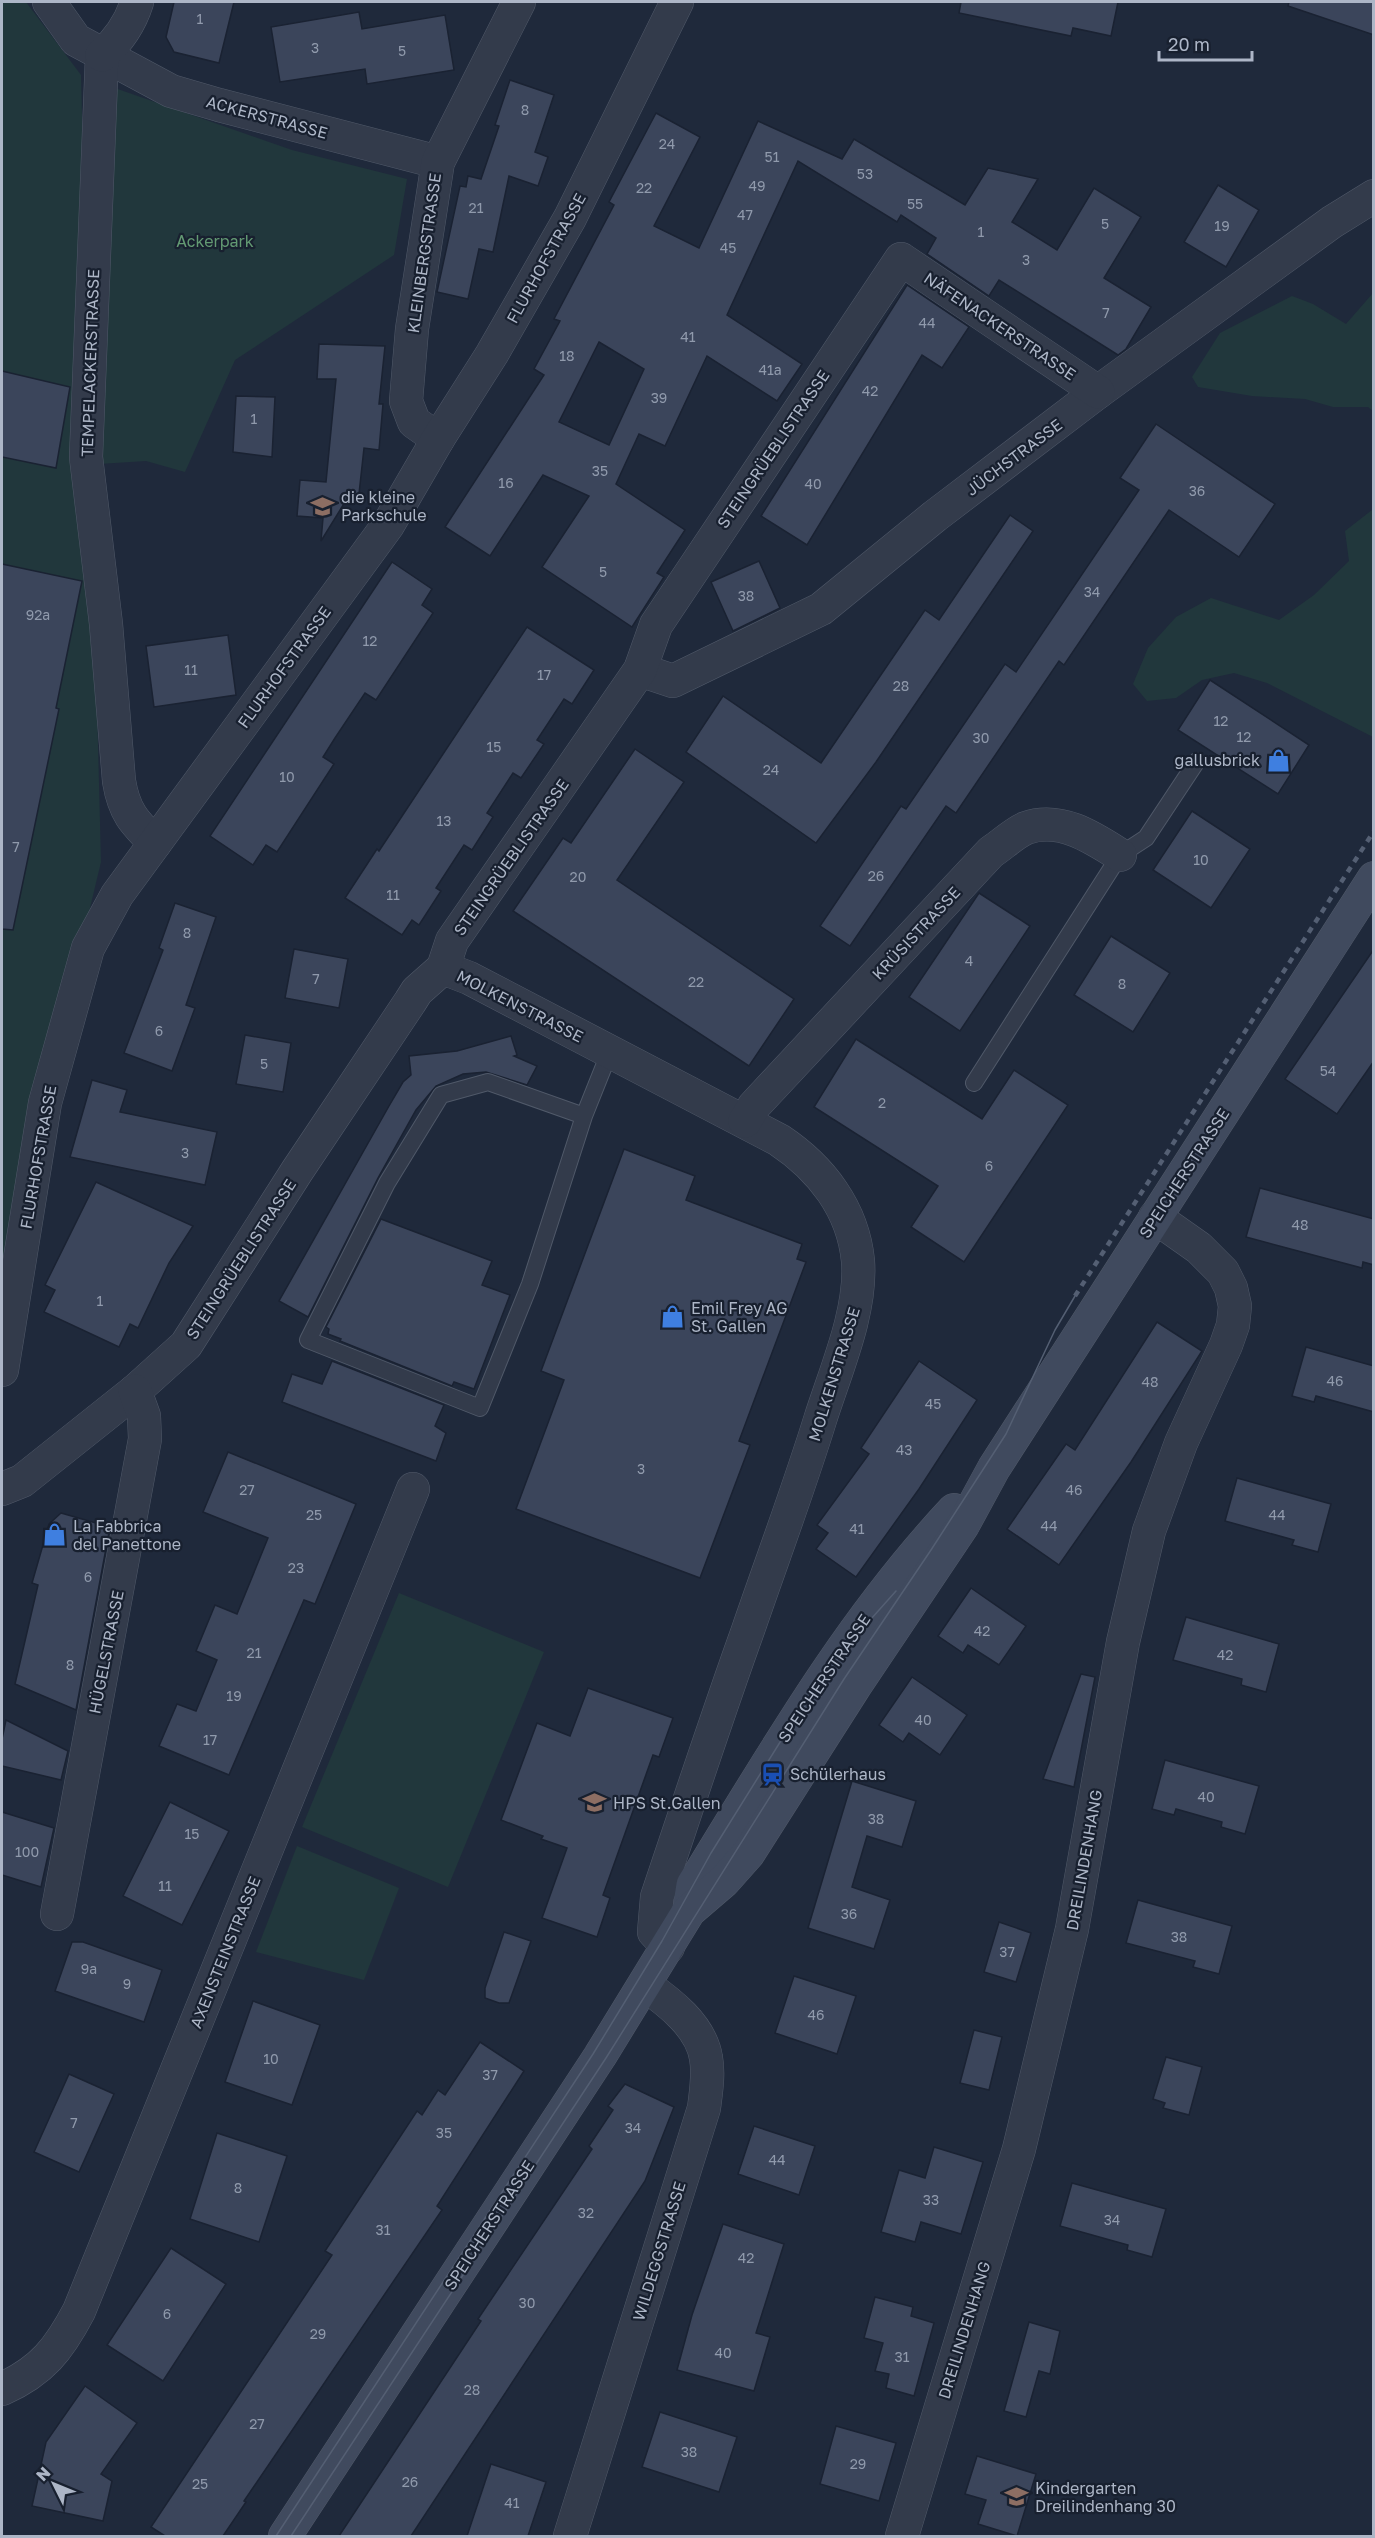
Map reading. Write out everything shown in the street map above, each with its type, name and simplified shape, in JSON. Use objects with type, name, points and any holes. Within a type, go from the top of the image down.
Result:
[{"type":"main road","name":"SPEICHERSTRASSE","points":[[285,2536],[645,1985],[689,1911],[693,1885],[711,1853],[829,1668],[877,1600],[918,1548],[994,1468],[1374,878]]},
{"type":"street","points":[[49,2],[76,40],[102,55],[118,41],[137,2]]},
{"type":"street","name":"KLEINBERGSTRASSE","points":[[438,439],[414,422],[406,401],[412,329],[438,162],[519,2]]},
{"type":"street","name":"FLURHOFSTRASSE","points":[[2,1370],[45,1103],[88,948],[117,895],[388,525],[438,439],[492,354],[570,218],[676,2]]},
{"type":"street","name":"ACKERSTRASSE","points":[[102,55],[171,91],[438,162]]},
{"type":"street","name":"TEMPELACKERSTRASSE","points":[[102,55],[86,457],[106,624],[119,782],[123,804],[128,813],[155,843]]},
{"type":"street","name":"JÜCHSTRASSE","points":[[640,670],[673,681],[821,609],[935,516],[1098,392],[1332,222],[1374,196]]},
{"type":"street","name":"NÄFENACKERSTRASSE","points":[[901,259],[1098,392]]},
{"type":"street","name":"STEINGRÜEBLISTRASSE","points":[[2,1489],[22,1481],[135,1391],[186,1344],[414,996],[443,968],[452,941],[640,670],[656,625],[901,259]]},
{"type":"street","name":"KRÜSISTRASSE","points":[[745,1121],[754,1106],[991,852],[1025,829],[1056,824],[1092,837],[1120,855]]},
{"type":"street","name":"MOLKENSTRASSE","points":[[443,968],[469,978],[745,1121],[800,1154],[822,1176],[840,1203],[851,1230],[858,1261],[856,1302],[803,1474],[657,1897],[654,1932],[668,1947]]},
{"type":"street","name":"DREILINDENHANG","points":[[902,2536],[1019,2149],[1072,1929],[1123,1642],[1149,1532],[1176,1454],[1233,1325],[1235,1306],[1231,1288],[1222,1272],[1199,1248],[1155,1217]]},
{"type":"street","name":"HÜGELSTRASSE","points":[[57,1914],[145,1439],[144,1416],[135,1391]]},
{"type":"street","name":"AXENSTEINSTRASSE","points":[[2,2389],[26,2377],[47,2360],[64,2340],[79,2311],[413,1489]]},
{"type":"street","name":"WILDEGGSTRASSE","points":[[570,2536],[704,2108],[707,2080],[706,2057],[700,2039],[684,2017],[645,1985]]},
{"type":"lane","points":[[974,1083],[1120,855],[1146,838],[1197,761]]},
{"type":"lane","points":[[584,1116],[488,1082],[441,1095],[387,1183],[308,1340],[480,1408],[530,1284],[584,1116],[610,1051]]},
{"type":"green space","points":[[2,2],[26,2],[81,75],[101,862],[2,1275]]},
{"type":"green space","name":"Ackerpark","points":[[112,87],[292,150],[407,179],[394,255],[235,360],[185,472],[146,461],[99,464]]},
{"type":"green space","points":[[1373,293],[1373,411],[1368,407],[1333,407],[1305,399],[1252,396],[1198,387],[1192,377],[1220,333],[1292,296],[1313,304],[1346,324]]},
{"type":"green space","points":[[1373,499],[1373,737],[1267,683],[1234,673],[1202,680],[1176,698],[1147,701],[1133,684],[1148,648],[1176,617],[1211,598],[1279,620],[1314,595],[1349,561],[1345,531],[1372,510]]},
{"type":"green space","points":[[399,1593],[544,1652],[448,1887],[302,1827]]},
{"type":"green space","points":[[297,1846],[399,1888],[364,1980],[256,1952]]},
{"type":"building","points":[[174,2],[234,2],[219,63],[174,52],[166,37]]},
{"type":"building","points":[[961,2],[1118,2],[1111,36],[1073,28],[1071,36],[959,13]]},
{"type":"building","points":[[1289,2],[1374,2],[1374,35],[1288,6]]},
{"type":"building","points":[[359,12],[362,29],[445,15],[454,70],[367,84],[365,69],[280,82],[271,27]]},
{"type":"building","points":[[510,80],[554,95],[535,152],[548,157],[538,186],[509,176],[493,252],[479,249],[468,299],[437,292],[460,186],[466,187],[468,176],[481,179],[499,126],[495,125]]},
{"type":"building","points":[[656,113],[700,137],[654,226],[699,248],[758,121],[842,159],[854,139],[965,205],[988,168],[1038,179],[1012,222],[1057,250],[1094,188],[1141,217],[1104,278],[1151,307],[1126,349],[1118,355],[999,280],[989,296],[927,254],[936,238],[901,215],[897,222],[798,161],[727,315],[802,364],[777,401],[707,356],[665,446],[639,434],[616,484],[685,530],[657,573],[664,577],[632,627],[542,567],[589,496],[543,475],[490,556],[445,527],[544,375],[534,369],[560,321],[554,319],[614,205],[609,202]],"holes":[[[599,342],[644,369],[609,445],[559,422]]]},
{"type":"building","points":[[1218,185],[1259,210],[1226,267],[1184,242]]},
{"type":"building","points":[[907,285],[969,327],[942,368],[922,355],[807,545],[761,516]]},
{"type":"building","points":[[319,344],[385,346],[379,404],[383,404],[379,450],[364,448],[358,503],[345,502],[321,541],[323,518],[297,516],[300,480],[326,482],[336,379],[317,379]]},
{"type":"building","points":[[2,371],[70,387],[56,468],[2,457]]},
{"type":"building","points":[[236,396],[275,397],[272,457],[233,452]]},
{"type":"building","points":[[1156,424],[1275,504],[1239,557],[1169,510],[1064,665],[1059,661],[956,813],[946,806],[850,946],[820,926],[901,806],[906,809],[1005,664],[1016,672],[1139,490],[1120,478]]},
{"type":"building","points":[[1010,515],[1033,531],[876,762],[816,843],[686,752],[723,696],[821,763],[925,610],[939,620]]},
{"type":"building","points":[[759,561],[780,608],[733,631],[711,582]]},
{"type":"building","points":[[392,562],[432,589],[422,605],[433,613],[376,700],[365,693],[335,738],[323,757],[334,764],[277,852],[266,845],[253,865],[210,836]]},
{"type":"building","points":[[2,564],[82,581],[56,708],[59,709],[13,930],[2,929]]},
{"type":"building","points":[[527,627],[594,670],[572,704],[564,699],[537,740],[544,744],[521,778],[513,773],[487,813],[493,817],[472,850],[464,845],[436,888],[441,891],[419,925],[412,920],[402,935],[345,898],[377,849],[379,851]]},
{"type":"building","points":[[228,635],[236,695],[154,707],[146,646]]},
{"type":"building","points":[[1210,680],[1309,745],[1278,794],[1178,730]]},
{"type":"building","points":[[635,749],[684,782],[617,880],[794,999],[749,1066],[513,911],[563,838],[571,843]]},
{"type":"building","points":[[1192,811],[1250,849],[1211,908],[1153,870]]},
{"type":"building","points":[[979,893],[1030,926],[960,1031],[909,997]]},
{"type":"building","points":[[175,903],[216,917],[186,1005],[195,1008],[172,1071],[124,1053],[163,950],[159,948]]},
{"type":"building","points":[[1111,936],[1170,973],[1133,1032],[1074,995]]},
{"type":"building","points":[[294,949],[348,959],[339,1008],[285,998]]},
{"type":"building","points":[[1374,949],[1374,1061],[1337,1114],[1285,1079]]},
{"type":"building","points":[[245,1035],[291,1043],[283,1092],[236,1084]]},
{"type":"building","points":[[511,1036],[517,1055],[514,1056],[537,1066],[527,1085],[486,1072],[463,1074],[436,1086],[416,1110],[378,1178],[308,1317],[279,1301],[403,1082],[411,1075],[409,1056],[457,1051]]},
{"type":"building","points":[[856,1039],[982,1119],[1014,1070],[1068,1105],[964,1262],[911,1227],[938,1186],[814,1107]]},
{"type":"building","points":[[92,1080],[127,1090],[120,1112],[217,1132],[205,1185],[70,1157]]},
{"type":"building","name":"Emil Frey AG St. Gallen","points":[[624,1149],[695,1176],[686,1200],[802,1244],[797,1259],[806,1262],[739,1441],[750,1445],[700,1578],[516,1509],[564,1380],[541,1371]]},
{"type":"building","points":[[96,1182],[193,1226],[169,1263],[138,1328],[130,1324],[119,1347],[44,1312],[55,1290],[45,1285]]},
{"type":"building","points":[[1260,1188],[1374,1219],[1374,1265],[1363,1262],[1362,1268],[1246,1237]]},
{"type":"building","points":[[381,1219],[492,1261],[482,1285],[510,1295],[474,1389],[454,1382],[452,1386],[340,1341],[341,1339],[328,1334],[329,1329],[326,1327]]},
{"type":"building","points":[[1157,1322],[1202,1351],[1131,1462],[1059,1565],[1007,1529],[1066,1444],[1075,1450]]},
{"type":"building","points":[[1306,1347],[1374,1366],[1374,1412],[1316,1396],[1314,1402],[1292,1396]]},
{"type":"building","points":[[332,1361],[444,1405],[435,1426],[446,1433],[436,1461],[282,1402],[292,1374],[322,1384]]},
{"type":"building","points":[[919,1361],[977,1400],[919,1489],[856,1577],[816,1549],[828,1533],[817,1525],[869,1454],[861,1448]]},
{"type":"building","points":[[228,1452],[356,1504],[315,1604],[304,1600],[229,1775],[159,1746],[177,1704],[196,1711],[217,1660],[196,1651],[215,1605],[237,1614],[268,1538],[203,1512]]},
{"type":"building","points":[[1237,1478],[1331,1504],[1318,1552],[1292,1545],[1294,1540],[1225,1521]]},
{"type":"building","points":[[61,1513],[110,1527],[76,1710],[15,1684],[38,1585],[32,1583],[49,1524]]},
{"type":"building","points":[[971,1588],[1026,1626],[999,1665],[968,1645],[963,1653],[938,1636]]},
{"type":"building","points":[[1186,1617],[1279,1644],[1266,1692],[1241,1685],[1242,1679],[1173,1660]]},
{"type":"building","points":[[1081,1674],[1095,1677],[1074,1787],[1043,1779]]},
{"type":"building","points":[[912,1677],[967,1715],[940,1755],[909,1733],[903,1742],[879,1725]]},
{"type":"building","name":"HPS St.Gallen","points":[[588,1688],[673,1718],[659,1757],[653,1755],[603,1895],[610,1898],[597,1937],[542,1918],[567,1848],[541,1839],[543,1836],[501,1820],[537,1723],[570,1736]]},
{"type":"building","points":[[6,1720],[68,1751],[61,1780],[2,1766],[2,1739]]},
{"type":"building","points":[[1165,1760],[1259,1786],[1245,1834],[1221,1827],[1222,1822],[1176,1809],[1174,1815],[1152,1809]]},
{"type":"building","points":[[852,1781],[916,1801],[902,1847],[867,1836],[852,1887],[890,1900],[874,1949],[808,1928]]},
{"type":"building","points":[[170,1802],[229,1831],[182,1925],[123,1896]]},
{"type":"building","points":[[2,1812],[54,1828],[41,1887],[2,1875]]},
{"type":"building","points":[[1138,1900],[1232,1926],[1219,1974],[1193,1967],[1195,1961],[1126,1943]]},
{"type":"building","points":[[999,1922],[1031,1933],[1016,1982],[984,1972]]},
{"type":"building","points":[[504,1932],[531,1941],[509,2003],[499,2003],[485,1998],[485,1988]]},
{"type":"building","points":[[72,1942],[83,1942],[162,1970],[144,2022],[55,1991]]},
{"type":"building","points":[[794,1976],[856,1996],[837,2054],[775,2033]]},
{"type":"building","points":[[253,2001],[320,2025],[292,2105],[225,2082]]},
{"type":"building","points":[[974,2030],[1002,2037],[989,2090],[960,2083]]},
{"type":"building","points":[[480,2042],[524,2071],[437,2206],[442,2210],[244,2501],[246,2502],[223,2536],[165,2536],[151,2527],[332,2255],[325,2251],[417,2111],[422,2115],[438,2090],[445,2095]]},
{"type":"building","points":[[1166,2057],[1202,2067],[1189,2115],[1163,2108],[1165,2103],[1153,2099]]},
{"type":"building","points":[[69,2074],[114,2094],[79,2172],[34,2152]]},
{"type":"building","points":[[625,2084],[674,2107],[645,2181],[411,2536],[339,2536],[481,2321],[478,2319],[592,2149],[589,2146],[613,2110],[608,2106]]},
{"type":"building","points":[[754,2126],[815,2146],[799,2195],[738,2174]]},
{"type":"building","points":[[217,2133],[287,2156],[259,2242],[190,2219]]},
{"type":"building","points":[[934,2147],[983,2162],[961,2234],[921,2222],[915,2242],[881,2232],[899,2170],[925,2178]]},
{"type":"building","points":[[1072,2183],[1166,2209],[1152,2257],[1127,2250],[1128,2245],[1060,2226]]},
{"type":"building","points":[[723,2224],[784,2244],[756,2333],[770,2337],[754,2391],[677,2370],[692,2315]]},
{"type":"building","points":[[171,2248],[226,2284],[163,2381],[107,2345]]},
{"type":"building","points":[[875,2297],[913,2307],[911,2316],[934,2323],[914,2396],[886,2388],[889,2374],[875,2371],[883,2343],[864,2338]]},
{"type":"building","points":[[1029,2322],[1060,2331],[1050,2374],[1039,2371],[1026,2417],[1004,2411]]},
{"type":"building","points":[[85,2386],[137,2423],[101,2474],[112,2481],[103,2521],[32,2506],[46,2442]]},
{"type":"building","points":[[660,2412],[737,2437],[719,2492],[642,2467]]},
{"type":"building","points":[[836,2426],[896,2443],[879,2501],[820,2484]]},
{"type":"building","points":[[977,2456],[1036,2474],[1017,2536],[978,2524],[986,2500],[965,2494]]},
{"type":"building","points":[[491,2464],[546,2482],[528,2536],[467,2536]]},
{"type":"tram line","points":[[291,2536],[606,2058],[844,1679],[1006,1434],[1055,1330],[1075,1296]]},
{"type":"tram line","points":[[276,2536],[593,2054],[662,1941],[711,1853],[782,1739],[846,1647],[896,1591]]},
{"type":"railway","points":[[1075,1296],[1374,831]]},
{"type":"place","name":"die kleine Parkschule","points":[[323,506]]},
{"type":"place","name":"gallusbrick","points":[[1278,760]]},
{"type":"place","name":"Emil Frey AG St. Gallen","points":[[673,1317]]},
{"type":"place","name":"La Fabbrica del Panettone","points":[[55,1535]]},
{"type":"place","name":"Schülerhaus","points":[[772,1774]]},
{"type":"place","name":"HPS St.Gallen","points":[[595,1803]]},
{"type":"place","name":"Kindergarten Dreilindenhang 30","points":[[1017,2497]]}]
